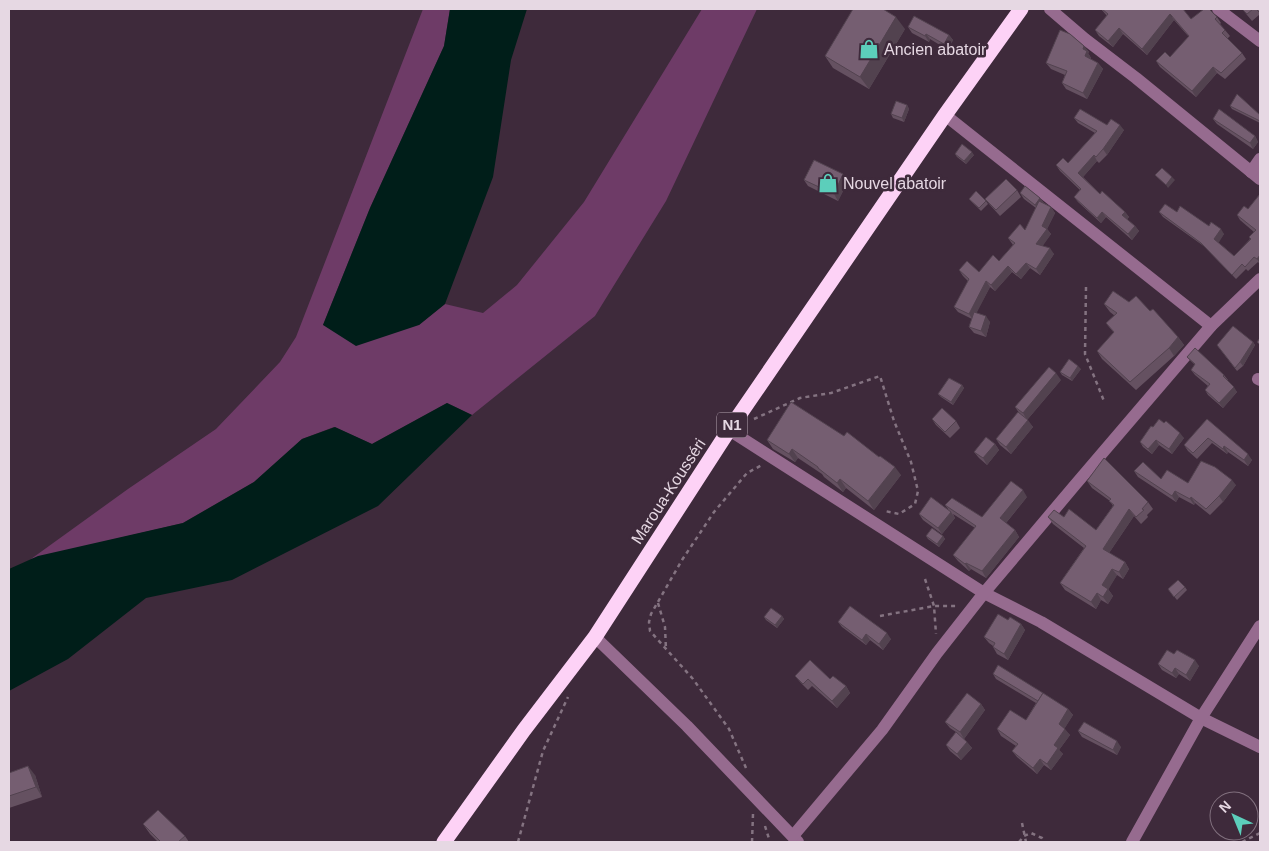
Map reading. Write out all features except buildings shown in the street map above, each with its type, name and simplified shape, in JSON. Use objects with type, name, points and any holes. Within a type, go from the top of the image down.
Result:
[{"type":"highway","name":"Maroua-Kousséri","points":[[444,842],[524,730],[595,637],[729,430],[945,115],[1021,9]]},
{"type":"street","points":[[1050,9],[1256,176],[1260,159]]},
{"type":"street","points":[[1218,9],[1260,41]]},
{"type":"street","points":[[945,115],[1211,326]]},
{"type":"street","points":[[595,637],[687,726],[795,839],[882,730],[937,653],[984,593],[1211,326],[1260,279]]},
{"type":"street","points":[[729,430],[984,593],[1041,622],[1201,718],[1260,747]]},
{"type":"street","points":[[1132,842],[1201,718],[1260,626]]},
{"type":"path","points":[[1086,286],[1085,354],[1104,401]]},
{"type":"path","points":[[729,430],[800,398],[831,393],[880,376],[894,421],[911,462],[918,491],[914,504],[899,514],[885,511]]},
{"type":"path","points":[[746,769],[729,729],[693,679],[650,631],[649,622],[651,614],[682,560],[714,512],[747,472],[775,459]]},
{"type":"path","points":[[924,579],[934,606],[937,653]]},
{"type":"path","points":[[658,603],[665,627],[666,650]]},
{"type":"path","points":[[880,616],[934,606],[976,605]]},
{"type":"path","points":[[518,842],[543,751],[571,690]]},
{"type":"path","points":[[752,842],[754,796]]},
{"type":"path","points":[[1022,823],[1026,842]]},
{"type":"path","points":[[764,825],[770,842]]},
{"type":"path","points":[[1019,842],[1024,836],[1031,833],[1042,838],[1044,842]]},
{"type":"path","points":[[1242,842],[1260,833]]},
{"type":"shaded area","points":[[423,9],[450,9],[444,46],[370,208],[323,325],[419,325],[445,304],[483,313],[517,285],[584,202],[702,9],[757,9],[666,201],[595,316],[472,415],[447,403],[372,444],[334,427],[302,439],[254,482],[183,523],[31,559],[128,489],[216,429],[280,362],[296,337]]},
{"type":"shaded area","points":[[450,9],[527,9],[511,60],[493,177],[445,304],[419,325],[356,346],[323,325],[370,208],[444,46]]},
{"type":"shaded area","points":[[447,403],[472,415],[378,506],[232,580],[146,598],[68,659],[9,691],[9,569],[38,556],[183,523],[254,482],[302,439],[335,427],[372,444]]},
{"type":"place","name":"Ancien abatoir","points":[[869,49]]},
{"type":"place","name":"Nouvel abatoir","points":[[828,183]]}]
